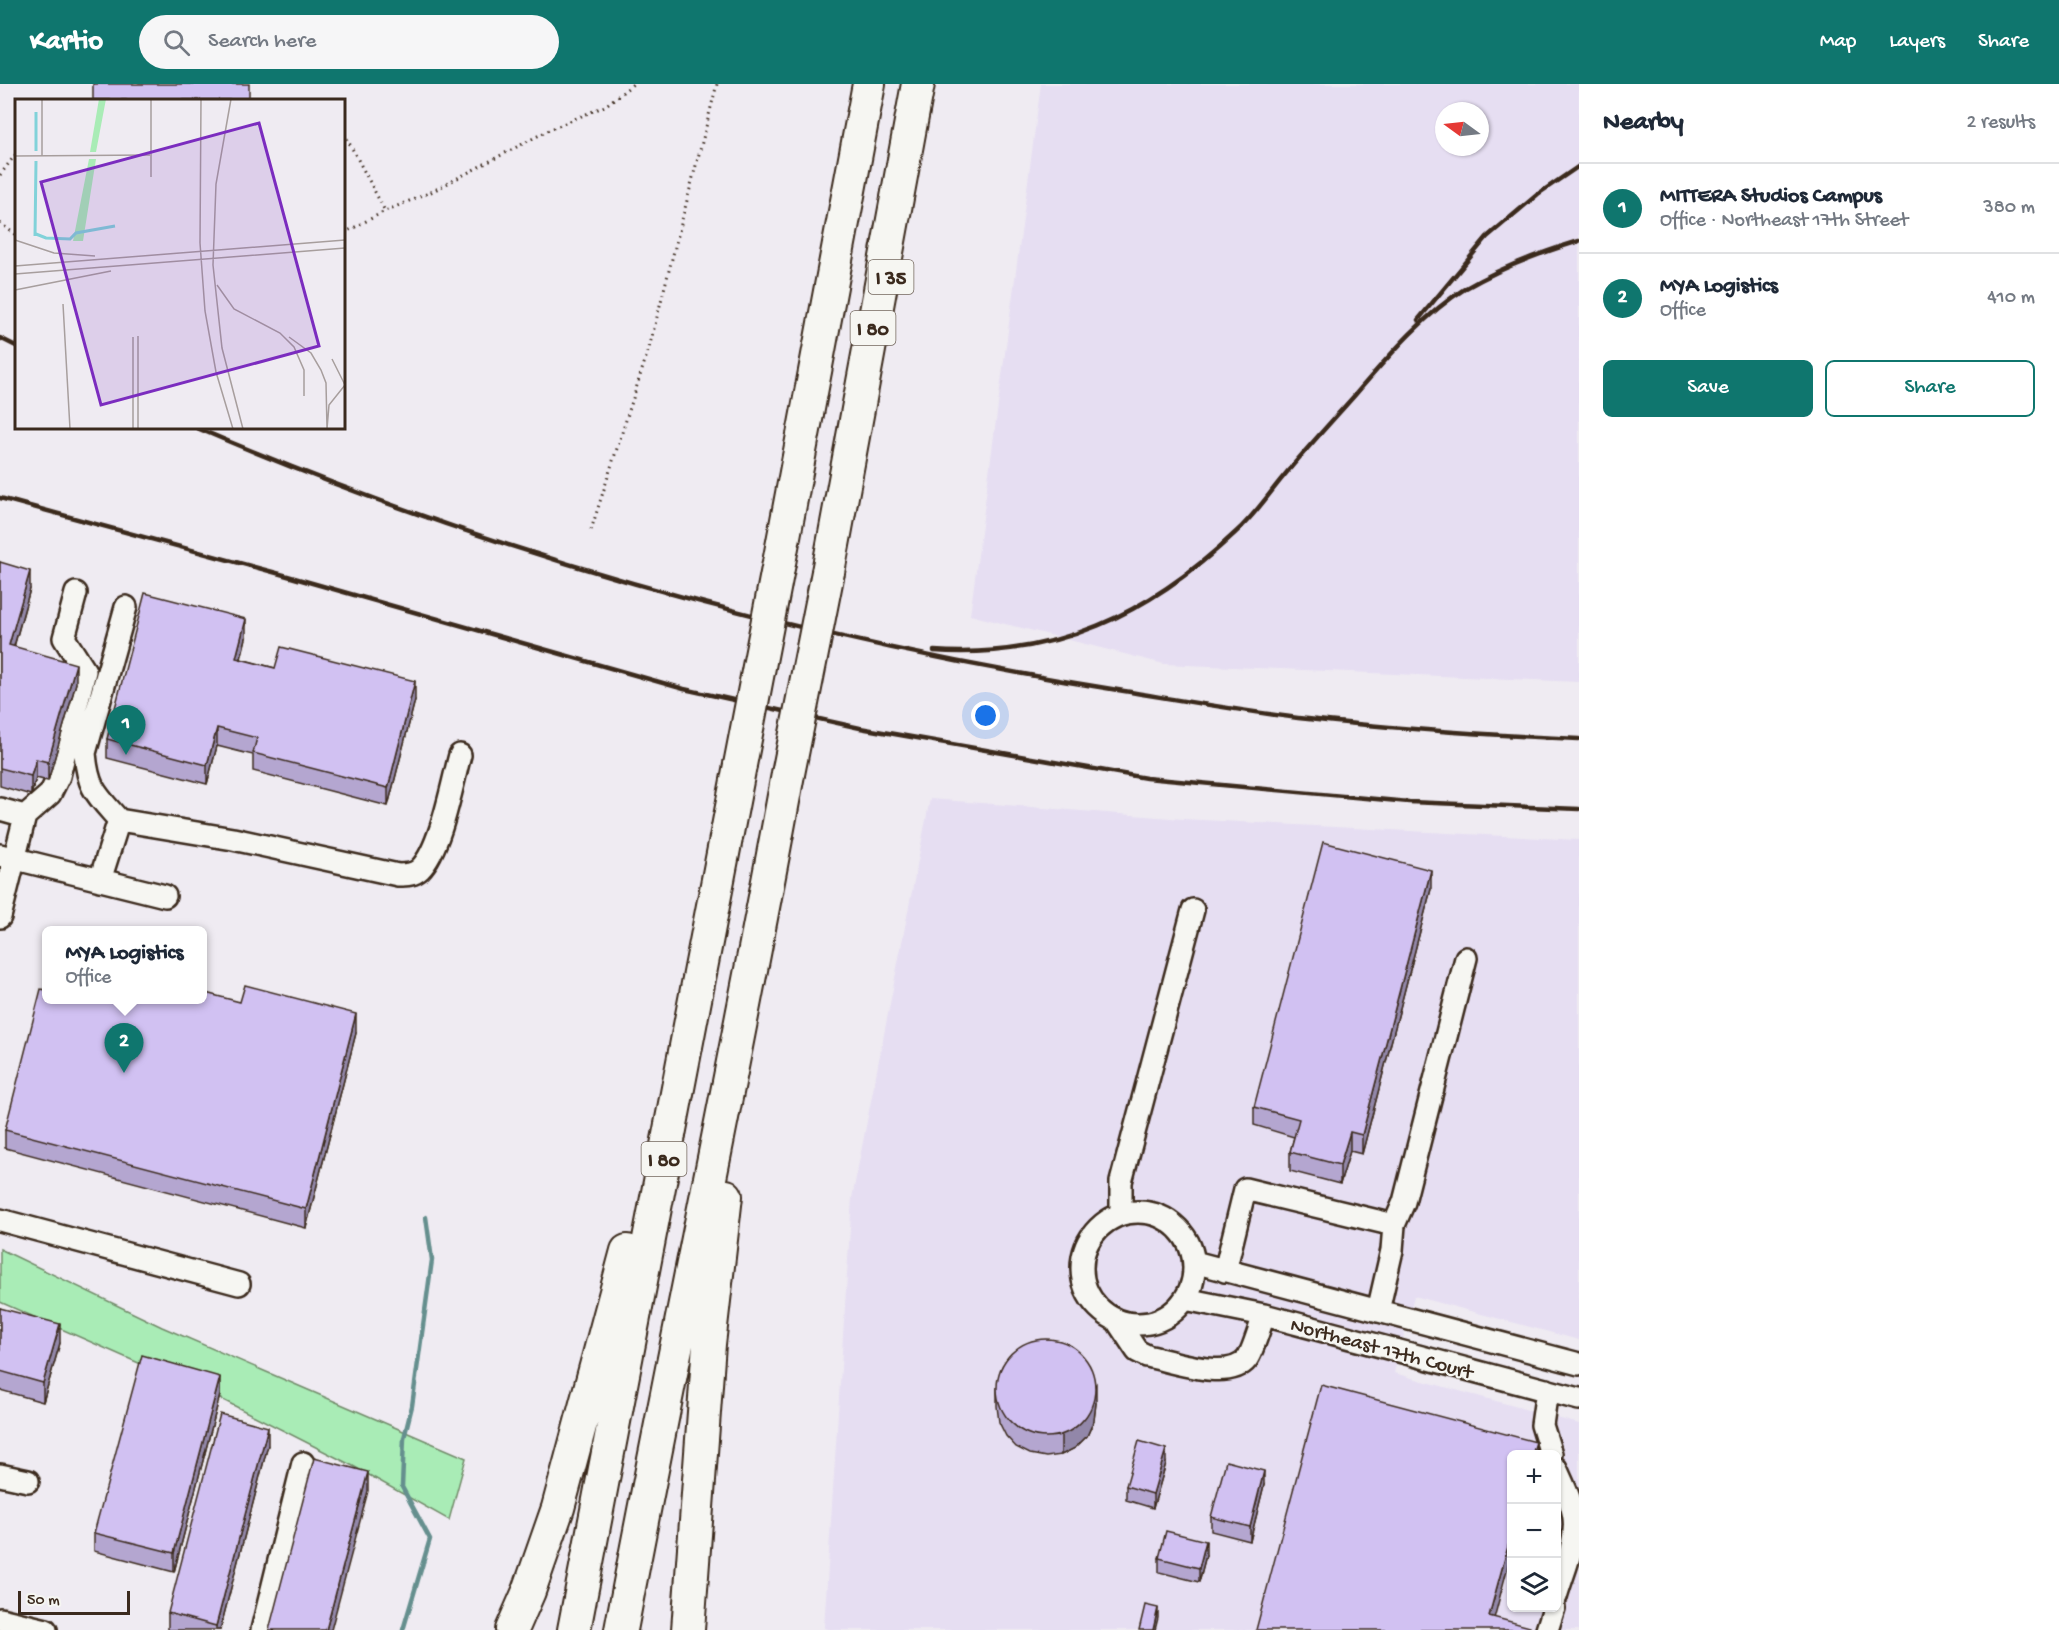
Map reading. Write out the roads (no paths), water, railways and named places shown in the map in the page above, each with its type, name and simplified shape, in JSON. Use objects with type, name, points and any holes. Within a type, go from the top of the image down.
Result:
[{"type":"highway","name":"I 80","points":[[575,1622],[780,563],[869,84]]},
{"type":"highway","name":"I 80","points":[[621,1630],[751,978],[918,84]]},
{"type":"highway","name":"I 35","points":[[847,470],[936,84]]},
{"type":"highway","points":[[512,1630],[529,1591],[558,1508],[622,1272],[726,836]]},
{"type":"highway","points":[[688,1630],[709,1344],[751,978]]},
{"type":"street","points":[[0,917],[7,857],[25,816],[50,794],[59,776],[85,671],[64,638],[76,593]]},
{"type":"street","points":[[126,607],[85,753],[87,771],[94,791],[119,820],[233,839],[398,876],[409,875],[418,871],[434,846],[460,755]]},
{"type":"street","points":[[0,809],[25,816]]},
{"type":"street","points":[[100,880],[119,820]]},
{"type":"street","points":[[7,857],[165,896]]},
{"type":"street","points":[[1121,1213],[1121,1182],[1125,1164],[1193,910]]},
{"type":"street","points":[[1378,1311],[1392,1250],[1394,1225],[1404,1202],[1466,958]]},
{"type":"street","points":[[1225,1271],[1245,1189],[1394,1225]]},
{"type":"street","points":[[1137,1211],[1154,1213],[1169,1220],[1181,1231],[1190,1245],[1194,1262],[1192,1281],[1185,1299],[1172,1313],[1155,1322],[1136,1324],[1117,1321],[1102,1312],[1090,1299],[1083,1283],[1081,1266],[1084,1249],[1092,1233],[1105,1221],[1121,1213],[1137,1211]]},
{"type":"street","points":[[0,1220],[239,1284]]},
{"type":"street","name":"Northeast 17th Court","points":[[1194,1262],[1579,1364]]},
{"type":"street","name":"Northeast 17th Court","points":[[1185,1299],[1264,1315],[1579,1399]]},
{"type":"street","points":[[1117,1321],[1137,1351],[1148,1356],[1222,1371],[1236,1368],[1247,1359],[1264,1315]]},
{"type":"street","points":[[1546,1390],[1542,1425],[1550,1450]]},
{"type":"street","points":[[262,1630],[303,1463]]},
{"type":"street","points":[[0,1475],[28,1481]]},
{"type":"street","points":[[1561,1478],[1569,1498],[1574,1526],[1574,1534],[1561,1582]]},
{"type":"street","points":[[0,1619],[46,1630]]},
{"type":"waterway","points":[[403,1630],[430,1539],[402,1487],[404,1438],[412,1406],[432,1260],[426,1217]]},
{"type":"railway","points":[[1418,320],[1487,237],[1538,194],[1579,166]]},
{"type":"railway","points":[[934,651],[978,652],[1060,639],[1098,626],[1169,587],[1243,526],[1380,366],[1435,310],[1466,288],[1493,273],[1579,241]]},
{"type":"railway","points":[[0,338],[15,346]]},
{"type":"railway","points":[[199,429],[309,474],[422,516],[536,554],[652,588],[886,647],[1005,671],[1285,716],[1409,729],[1579,739]]},
{"type":"railway","points":[[0,498],[284,575],[684,689],[860,728],[1146,778],[1409,802],[1579,809]]},
{"type":"place","name":"MITTERA Studios Campus","points":[[126,755]]},
{"type":"place","name":"MYA Logistics","points":[[124,1073]]}]
